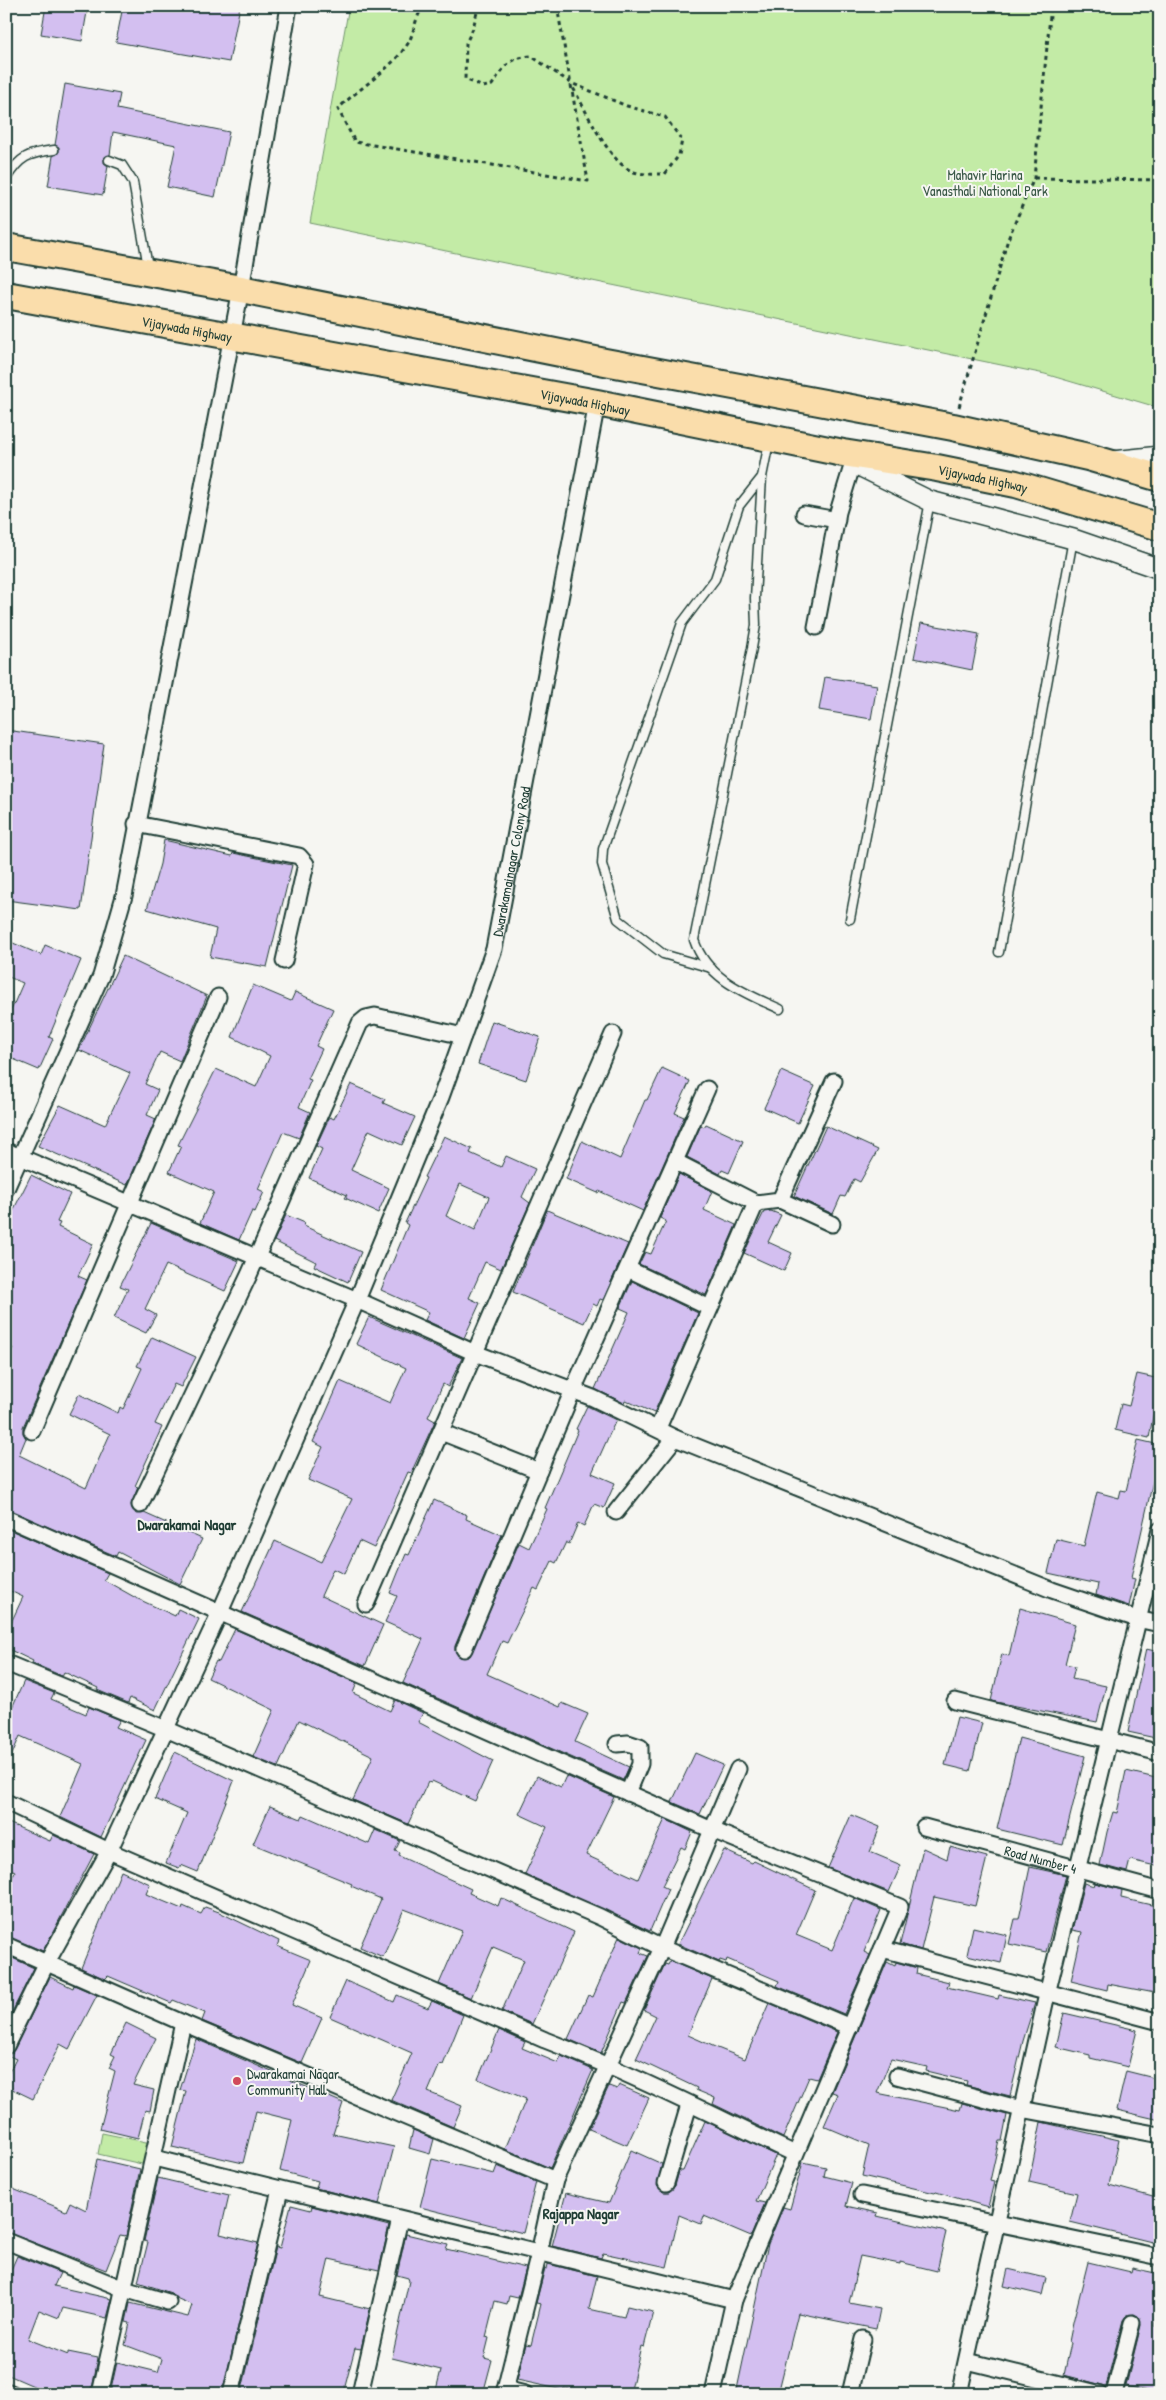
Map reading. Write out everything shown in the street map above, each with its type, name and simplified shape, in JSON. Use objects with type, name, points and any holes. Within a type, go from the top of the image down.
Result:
[{"type":"highway","points":[[6,248],[241,289],[604,362],[953,427],[1105,462],[1160,478]]},
{"type":"highway","name":"Vijaywada Highway","points":[[6,295],[597,403],[770,438],[848,458],[937,468],[1016,484],[1160,527]]},
{"type":"street","points":[[6,1189],[101,976],[124,896],[136,824],[241,289],[289,6]]},
{"type":"street","name":"Dwarakamainagar Colony Road","points":[[6,2046],[46,1964],[109,1851],[220,1612],[356,1300],[441,1097],[463,1036],[494,948],[597,403]]},
{"type":"street","points":[[1105,462],[1160,456]]},
{"type":"street","points":[[816,627],[848,458],[930,502],[1072,539],[1160,569]]},
{"type":"street","points":[[804,514],[837,520]]},
{"type":"street","points":[[136,824],[290,854],[303,859],[306,864],[284,961]]},
{"type":"street","points":[[32,1431],[218,997]]},
{"type":"street","points":[[140,1505],[256,1258],[360,1023],[366,1018],[375,1016],[463,1036]]},
{"type":"street","points":[[366,1604],[613,1034]]},
{"type":"street","points":[[780,1200],[834,1081]]},
{"type":"street","points":[[464,1649],[573,1390],[707,1089]]},
{"type":"street","points":[[6,1151],[476,1353],[573,1390],[658,1428],[675,1438],[1052,1590],[1137,1619],[1160,1624]]},
{"type":"street","points":[[676,1162],[756,1203],[780,1200],[832,1224]]},
{"type":"street","points":[[658,1428],[756,1203]]},
{"type":"street","points":[[628,1269],[710,1308]]},
{"type":"street","points":[[441,1432],[539,1471]]},
{"type":"street","points":[[616,1512],[675,1438]]},
{"type":"street","points":[[6,1518],[712,1830],[900,1907],[734,2300],[713,2394]]},
{"type":"street","points":[[959,2394],[998,2224],[1047,1994],[1160,1530]]},
{"type":"street","points":[[6,1664],[166,1729],[600,1917],[662,1948],[850,2028]]},
{"type":"street","points":[[955,1701],[1160,1753]]},
{"type":"street","points":[[617,1744],[628,1743],[640,1748],[640,1764],[628,1793]]},
{"type":"street","points":[[525,2394],[504,2391],[540,2253],[555,2180],[662,1948],[738,1769]]},
{"type":"street","points":[[6,1802],[109,1851],[536,2036],[607,2064],[689,2105],[795,2154]]},
{"type":"street","name":"Road Number 4","points":[[924,1826],[1160,1890]]},
{"type":"street","points":[[6,1945],[183,2023],[555,2180]]},
{"type":"street","points":[[882,1950],[1160,2022]]},
{"type":"street","points":[[100,2394],[183,2023]]},
{"type":"street","points":[[897,2076],[1022,2109],[1160,2135]]},
{"type":"street","points":[[666,2183],[689,2105]]},
{"type":"street","points":[[154,2158],[734,2300]]},
{"type":"street","points":[[231,2394],[280,2190]]},
{"type":"street","points":[[862,2195],[1160,2256]]},
{"type":"street","points":[[360,2394],[400,2219]]},
{"type":"street","points":[[6,2241],[124,2289],[168,2302]]},
{"type":"street","points":[[1114,2394],[1132,2323]]},
{"type":"street","points":[[850,2394],[863,2339]]},
{"type":"street","points":[[966,2361],[1100,2394]]},
{"type":"street","points":[[6,2391],[12,2394]]},
{"type":"lane","points":[[6,179],[14,166],[25,156],[54,150]]},
{"type":"lane","points":[[109,160],[122,165],[133,182],[149,272]]},
{"type":"lane","points":[[770,438],[762,477],[755,598],[756,625],[694,940],[697,950],[720,979],[738,990],[780,1009]]},
{"type":"lane","points":[[711,968],[663,954],[618,919],[602,864],[603,849],[682,623],[714,579],[739,506],[762,477]]},
{"type":"lane","points":[[850,919],[930,502]]},
{"type":"lane","points":[[999,952],[1072,539]]},
{"type":"path","points":[[424,6],[418,14],[408,44],[386,68],[352,95],[338,109],[355,142],[588,181],[557,6]]},
{"type":"path","points":[[473,6],[477,12],[473,28],[466,43],[465,79],[483,87],[492,85],[505,67],[517,57],[531,56],[571,83],[627,106],[665,118],[682,140],[678,155],[664,174],[632,172],[618,162],[571,83]]},
{"type":"path","points":[[953,427],[1008,239],[1034,178],[1051,6]]},
{"type":"path","points":[[1034,178],[1160,180]]},
{"type":"green space","name":"Mahavir Harina Vanasthali National Park","points":[[349,6],[1160,6],[1160,408],[1045,374],[310,223]]},
{"type":"green space","points":[[102,2133],[151,2143],[146,2165],[98,2154]]},
{"type":"building","points":[[46,6],[88,6],[82,41],[41,34]]},
{"type":"building","points":[[123,6],[240,6],[229,62],[116,42]]},
{"type":"building","points":[[65,84],[120,94],[117,109],[229,132],[215,197],[167,187],[176,145],[113,132],[110,155],[104,158],[104,163],[108,166],[103,195],[48,186],[53,156],[59,152],[59,147],[55,145]]},
{"type":"building","points":[[921,623],[979,634],[972,670],[914,658]]},
{"type":"building","points":[[825,677],[877,685],[871,719],[819,710]]},
{"type":"building","points":[[6,730],[104,744],[81,910],[6,900]]},
{"type":"building","points":[[164,840],[232,856],[233,853],[292,865],[267,967],[210,957],[216,929],[147,909],[160,864]]},
{"type":"building","points":[[6,940],[41,955],[45,945],[81,960],[49,1037],[53,1039],[39,1070],[6,1056],[6,1022],[23,983],[6,976]]},
{"type":"building","points":[[123,956],[207,996],[180,1061],[160,1052],[145,1084],[158,1090],[147,1115],[156,1119],[127,1185],[38,1146],[60,1105],[105,1125],[130,1073],[79,1050]]},
{"type":"building","points":[[253,985],[291,1001],[295,992],[333,1009],[316,1046],[322,1049],[308,1079],[311,1080],[299,1107],[310,1112],[299,1138],[283,1132],[258,1189],[264,1192],[255,1212],[252,1211],[239,1240],[200,1223],[214,1192],[169,1172],[181,1146],[178,1145],[216,1069],[256,1087],[270,1056],[232,1037]]},
{"type":"building","points":[[492,1021],[540,1037],[526,1080],[478,1064]]},
{"type":"building","points":[[662,1068],[690,1081],[675,1113],[684,1117],[643,1211],[599,1191],[598,1193],[566,1179],[582,1141],[620,1159],[645,1100],[647,1100]]},
{"type":"building","points":[[781,1071],[815,1086],[798,1123],[764,1108]]},
{"type":"building","points":[[351,1084],[385,1099],[383,1103],[415,1117],[402,1145],[369,1130],[351,1170],[389,1188],[378,1213],[345,1198],[347,1195],[309,1178],[322,1149],[316,1146],[330,1117],[334,1119]]},
{"type":"building","points":[[706,1124],[743,1141],[729,1173],[722,1170],[720,1174],[687,1157],[701,1125],[704,1127]]},
{"type":"building","points":[[826,1126],[878,1150],[860,1182],[854,1179],[845,1197],[841,1196],[833,1214],[794,1196]]},
{"type":"building","points":[[444,1136],[472,1149],[470,1153],[501,1167],[506,1156],[535,1169],[522,1197],[530,1203],[501,1269],[485,1262],[469,1298],[480,1303],[464,1338],[425,1320],[429,1312],[381,1290],[408,1225],[405,1223],[426,1178],[424,1177]],"holes":[[[460,1184],[489,1197],[475,1230],[446,1216]]]},
{"type":"building","points":[[679,1174],[712,1191],[704,1210],[736,1225],[706,1295],[639,1264],[645,1252],[651,1254],[666,1221],[660,1218]]},
{"type":"building","points":[[31,1175],[70,1194],[57,1222],[60,1223],[58,1227],[93,1244],[78,1276],[87,1280],[23,1427],[23,1433],[26,1438],[19,1455],[86,1488],[110,1434],[69,1414],[79,1394],[118,1413],[120,1407],[123,1409],[142,1368],[137,1366],[152,1337],[196,1357],[181,1387],[174,1384],[155,1424],[162,1427],[135,1486],[138,1487],[131,1505],[136,1514],[144,1513],[202,1539],[180,1584],[118,1552],[116,1556],[6,1509],[6,1361],[13,1348],[6,1345],[6,1239],[13,1226],[7,1223]]},
{"type":"building","points":[[547,1210],[628,1244],[603,1300],[600,1299],[597,1306],[593,1304],[584,1323],[513,1292]]},
{"type":"building","points":[[771,1211],[781,1215],[768,1242],[792,1253],[784,1271],[744,1253],[764,1212]]},
{"type":"building","points":[[286,1215],[305,1223],[304,1226],[361,1252],[348,1282],[314,1266],[316,1262],[274,1241]]},
{"type":"building","points":[[151,1223],[239,1261],[225,1291],[166,1265],[145,1309],[156,1315],[146,1333],[114,1318],[128,1289],[120,1286]]},
{"type":"building","points":[[632,1281],[698,1313],[654,1413],[625,1400],[624,1403],[595,1389],[629,1312],[620,1308]]},
{"type":"building","points":[[369,1317],[462,1358],[448,1387],[443,1384],[428,1417],[435,1421],[411,1473],[408,1472],[374,1548],[359,1541],[344,1574],[333,1569],[321,1596],[383,1625],[365,1666],[242,1612],[275,1541],[321,1562],[352,1499],[308,1480],[323,1447],[313,1442],[340,1381],[390,1403],[406,1368],[356,1344]]},
{"type":"building","points":[[1137,1374],[1160,1379],[1149,1438],[1115,1430],[1121,1404],[1129,1406]]},
{"type":"building","points":[[587,1406],[616,1420],[592,1473],[615,1483],[604,1508],[594,1504],[584,1526],[578,1523],[569,1544],[566,1542],[556,1563],[552,1561],[538,1590],[534,1588],[507,1643],[502,1641],[487,1674],[560,1707],[562,1703],[588,1714],[575,1742],[629,1767],[623,1780],[403,1683],[423,1639],[385,1622],[397,1596],[390,1593],[398,1573],[406,1554],[409,1555],[434,1500],[467,1515],[466,1519],[502,1535],[455,1646],[455,1651],[460,1657],[470,1656],[519,1543],[529,1548],[547,1509],[545,1508]]},
{"type":"building","points":[[1138,1440],[1160,1445],[1160,1450],[1131,1578],[1135,1579],[1129,1606],[1096,1595],[1098,1584],[1048,1573],[1056,1539],[1084,1546],[1097,1492],[1119,1498],[1121,1490],[1126,1491]]},
{"type":"building","points":[[6,1528],[108,1573],[104,1580],[136,1598],[175,1616],[178,1609],[199,1619],[155,1710],[130,1698],[128,1703],[97,1690],[98,1688],[64,1672],[62,1676],[32,1663],[33,1661],[6,1648],[6,1633],[23,1597],[6,1589]]},
{"type":"building","points":[[1020,1608],[1075,1624],[1065,1664],[1075,1666],[1072,1679],[1106,1686],[1097,1722],[991,1701],[1002,1654],[1009,1656]]},
{"type":"building","points":[[235,1629],[357,1683],[353,1693],[390,1711],[395,1700],[423,1713],[418,1722],[493,1761],[475,1801],[432,1781],[431,1783],[428,1782],[408,1824],[353,1800],[373,1756],[299,1720],[278,1767],[253,1757],[274,1710],[208,1678],[216,1661],[219,1662]]},
{"type":"building","points":[[1146,1649],[1160,1652],[1160,1739],[1128,1732]]},
{"type":"building","points":[[24,1681],[54,1693],[51,1699],[86,1714],[89,1707],[120,1720],[116,1727],[146,1740],[101,1837],[60,1817],[83,1764],[20,1736],[6,1768],[6,1721]]},
{"type":"building","points":[[957,1717],[982,1723],[970,1771],[945,1765]]},
{"type":"building","points":[[1019,1738],[1085,1756],[1063,1845],[997,1829]]},
{"type":"building","points":[[175,1752],[234,1781],[198,1872],[181,1865],[179,1868],[166,1863],[187,1813],[155,1799]]},
{"type":"building","points":[[695,1753],[723,1765],[700,1814],[672,1802]]},
{"type":"building","points":[[1126,1771],[1160,1779],[1160,1867],[1130,1860],[1127,1872],[1100,1865],[1113,1812],[1117,1813]]},
{"type":"building","points":[[537,1776],[561,1787],[566,1776],[614,1797],[586,1855],[638,1879],[665,1819],[692,1832],[685,1849],[681,1847],[662,1886],[668,1889],[650,1931],[525,1874],[547,1827],[519,1814]]},
{"type":"building","points":[[270,1806],[301,1819],[303,1815],[369,1844],[375,1830],[400,1841],[395,1851],[400,1853],[399,1856],[471,1889],[469,1893],[498,1906],[501,1898],[574,1932],[532,2024],[502,2011],[524,1960],[493,1947],[471,1998],[439,1984],[462,1931],[404,1909],[383,1957],[360,1947],[381,1899],[351,1886],[352,1884],[253,1844]]},
{"type":"building","points":[[851,1815],[880,1827],[870,1852],[901,1865],[889,1892],[828,1868]]},
{"type":"building","points":[[6,1822],[50,1841],[53,1835],[94,1854],[43,1951],[6,1936],[6,1891],[15,1871],[6,1867]]},
{"type":"building","points":[[950,1847],[987,1857],[975,1906],[934,1897],[921,1950],[900,1944],[923,1848],[947,1859]]},
{"type":"building","points":[[724,1850],[752,1863],[754,1861],[815,1890],[796,1935],[832,1950],[854,1898],[881,1910],[864,1952],[870,1955],[844,2014],[777,1986],[779,1981],[727,1959],[726,1962],[720,1960],[719,1962],[678,1944]]},
{"type":"building","points":[[1030,1867],[1066,1875],[1046,1952],[1009,1944],[1015,1919],[1019,1919]]},
{"type":"building","points":[[121,1871],[150,1884],[146,1894],[182,1909],[183,1906],[201,1914],[205,1907],[219,1912],[279,1941],[277,1946],[311,1960],[292,2005],[322,2018],[302,2063],[202,2021],[205,2013],[173,2000],[171,2003],[108,1976],[105,1979],[81,1968]]},
{"type":"building","points":[[1084,1883],[1094,1886],[1095,1883],[1122,1890],[1121,1898],[1160,1907],[1160,1994],[1108,1984],[1107,1990],[1071,1981],[1082,1932],[1072,1930]]},
{"type":"building","points":[[973,1927],[1007,1935],[1001,1963],[967,1955]]},
{"type":"building","points":[[619,1937],[642,1948],[640,1953],[648,1956],[626,2003],[623,2002],[601,2053],[568,2039],[588,1995],[593,1997]]},
{"type":"building","points":[[6,1955],[34,1968],[6,2024]]},
{"type":"building","points":[[670,1961],[712,1979],[688,2035],[715,2047],[745,2059],[769,2003],[837,2032],[817,2079],[809,2077],[783,2138],[713,2104],[715,2098],[696,2090],[697,2088],[636,2059],[656,2016],[644,2010],[665,1964],[668,1965]]},
{"type":"building","points":[[887,1962],[895,1966],[896,1962],[917,1968],[916,1974],[949,1982],[947,1987],[998,1999],[999,1995],[1035,2003],[1023,2041],[1010,2096],[966,2085],[967,2081],[926,2071],[927,2067],[891,2059],[877,2093],[960,2110],[962,2103],[1007,2115],[1002,2141],[999,2141],[990,2181],[994,2182],[988,2207],[936,2192],[862,2176],[869,2145],[824,2126],[838,2094],[832,2092]]},
{"type":"building","points":[[50,1977],[73,1988],[74,1985],[97,1995],[69,2049],[60,2044],[33,2099],[6,2086],[6,2078],[16,2059],[7,2055],[14,2050]]},
{"type":"building","points":[[346,1981],[394,2002],[397,1995],[428,2008],[432,2001],[463,2015],[443,2065],[440,2064],[428,2092],[462,2106],[453,2127],[391,2100],[412,2053],[330,2017]]},
{"type":"building","points":[[1064,2013],[1137,2030],[1128,2067],[1056,2047]]},
{"type":"building","points":[[126,2023],[156,2038],[133,2085],[154,2090],[150,2111],[145,2110],[138,2138],[100,2129],[115,2071],[109,2068],[115,2056],[111,2054]]},
{"type":"building","points":[[499,2030],[525,2042],[522,2048],[558,2063],[561,2056],[593,2070],[550,2168],[505,2149],[526,2099],[478,2079]]},
{"type":"building","points":[[196,2039],[343,2103],[333,2134],[394,2147],[379,2204],[316,2188],[318,2181],[280,2171],[292,2120],[256,2111],[243,2163],[172,2147],[186,2091],[180,2090]]},
{"type":"building","points":[[1126,2071],[1158,2079],[1154,2095],[1160,2095],[1160,2120],[1117,2110]]},
{"type":"building","points":[[619,2085],[649,2098],[627,2145],[589,2129],[609,2086],[617,2089]]},
{"type":"building","points":[[705,2121],[776,2155],[756,2201],[765,2203],[751,2236],[704,2216],[701,2224],[679,2215],[667,2267],[603,2253],[601,2258],[552,2246],[566,2193],[609,2203],[631,2150],[662,2164],[657,2186],[663,2192],[669,2192],[675,2186],[679,2171],[683,2171]]},
{"type":"building","points":[[1041,2122],[1119,2140],[1109,2185],[1160,2199],[1160,2244],[1070,2222],[1077,2193],[1029,2182]]},
{"type":"building","points":[[413,2130],[434,2139],[430,2154],[409,2148]]},
{"type":"building","points":[[97,2159],[140,2169],[126,2236],[120,2235],[106,2270],[6,2232],[6,2186],[66,2211],[70,2202],[86,2210]]},
{"type":"building","points":[[432,2159],[494,2174],[497,2166],[536,2182],[523,2233],[420,2207]]},
{"type":"building","points":[[803,2162],[826,2167],[824,2176],[852,2183],[846,2206],[878,2213],[877,2216],[946,2232],[937,2271],[900,2262],[900,2264],[860,2256],[849,2303],[880,2309],[876,2329],[798,2313],[778,2394],[736,2394],[768,2244],[783,2207],[790,2209]]},
{"type":"building","points":[[158,2178],[229,2195],[220,2234],[258,2243],[222,2394],[110,2394],[117,2362],[158,2372],[162,2359],[125,2345],[130,2323],[126,2322],[130,2303],[188,2317],[192,2305],[176,2298],[171,2293],[138,2282],[148,2242],[144,2241]]},
{"type":"building","points":[[291,2205],[311,2210],[312,2206],[389,2226],[379,2270],[329,2259],[320,2297],[370,2309],[361,2349],[355,2348],[343,2394],[241,2394],[276,2247],[280,2248]]},
{"type":"building","points":[[406,2234],[448,2244],[446,2249],[526,2268],[518,2298],[509,2296],[507,2304],[495,2301],[486,2337],[489,2338],[484,2358],[492,2360],[483,2394],[435,2394],[441,2370],[392,2358],[409,2281],[408,2278],[397,2275]]},
{"type":"building","points":[[17,2256],[60,2273],[54,2286],[112,2299],[107,2318],[63,2308],[59,2318],[39,2310],[28,2339],[68,2355],[68,2352],[98,2358],[91,2394],[52,2394],[6,2374],[6,2281]]},
{"type":"building","points":[[1088,2262],[1131,2272],[1132,2268],[1160,2274],[1160,2300],[1154,2326],[1160,2327],[1160,2394],[1126,2386],[1141,2325],[1139,2317],[1134,2314],[1126,2316],[1123,2320],[1106,2386],[1064,2375],[1071,2343],[1069,2342],[1073,2322]]},
{"type":"building","points":[[548,2264],[597,2276],[589,2309],[624,2317],[627,2306],[653,2312],[644,2347],[641,2346],[630,2394],[590,2394],[517,2380],[526,2344],[531,2345],[541,2304],[536,2303],[545,2268],[547,2269]]},
{"type":"building","points":[[1008,2269],[1046,2278],[1042,2295],[1004,2286]]},
{"type":"place","name":"Dwarakamai Nagar Community Hall","points":[[237,2081]]},
{"type":"district","name":"Dwarakamai Nagar","points":[[187,1524]]},
{"type":"district","name":"Rajappa Nagar","points":[[581,2213]]}]
